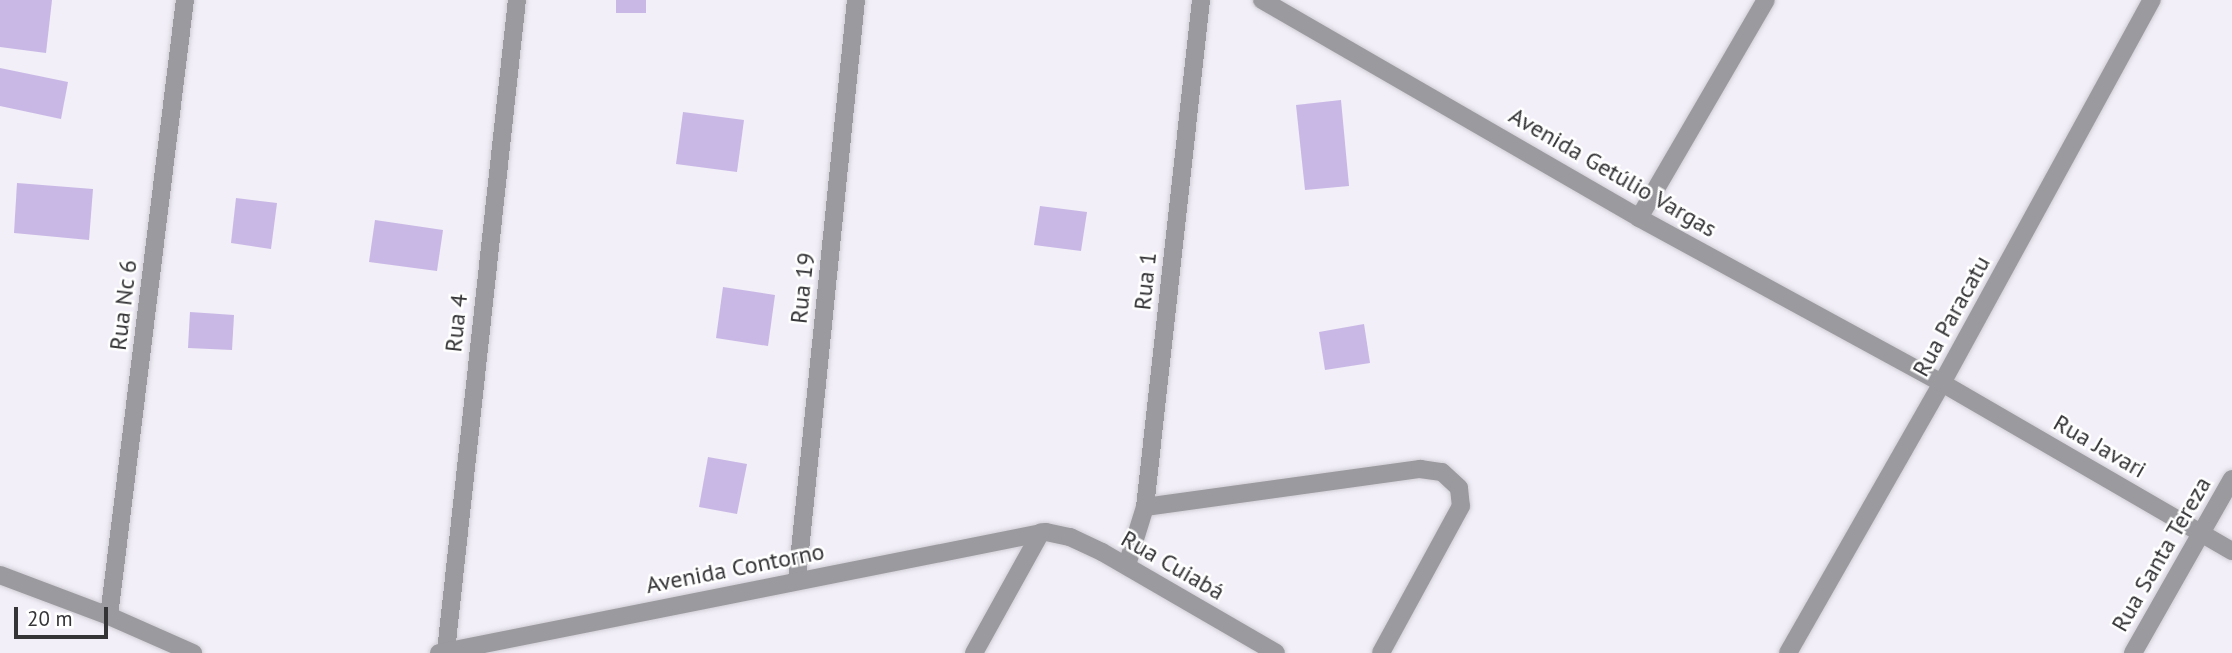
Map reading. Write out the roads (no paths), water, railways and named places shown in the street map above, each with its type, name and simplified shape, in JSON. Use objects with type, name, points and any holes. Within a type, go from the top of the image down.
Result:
[{"type":"street","name":"Rua Nc 6","points":[[109,616],[185,0]]},
{"type":"street","name":"Rua 4","points":[[442,652],[517,0]]},
{"type":"street","name":"Rua 19","points":[[797,580],[856,0]]},
{"type":"street","name":"Rua 1","points":[[1127,565],[1145,507],[1201,0]]},
{"type":"street","name":"Avenida Getúlio Vargas","points":[[1262,0],[1639,218],[1942,383]]},
{"type":"street","points":[[1639,218],[1766,0]]},
{"type":"street","name":"Rua Paracatu","points":[[1788,653],[1942,383],[2152,0]]},
{"type":"street","name":"Rua Javari","points":[[1942,383],[2232,551]]},
{"type":"street","points":[[1145,507],[1420,469],[1442,472],[1460,488],[1461,506],[1381,653]]},
{"type":"street","name":"Rua Santa Tereza","points":[[2133,653],[2232,479]]},
{"type":"street","points":[[974,653],[1041,532]]},
{"type":"street","name":"Avenida Contorno","points":[[442,652],[1041,532]]},
{"type":"street","name":"Rua Cuiabá","points":[[1041,532],[1070,537],[1127,565],[1276,653]]},
{"type":"street","points":[[0,575],[109,616],[193,653]]}]
